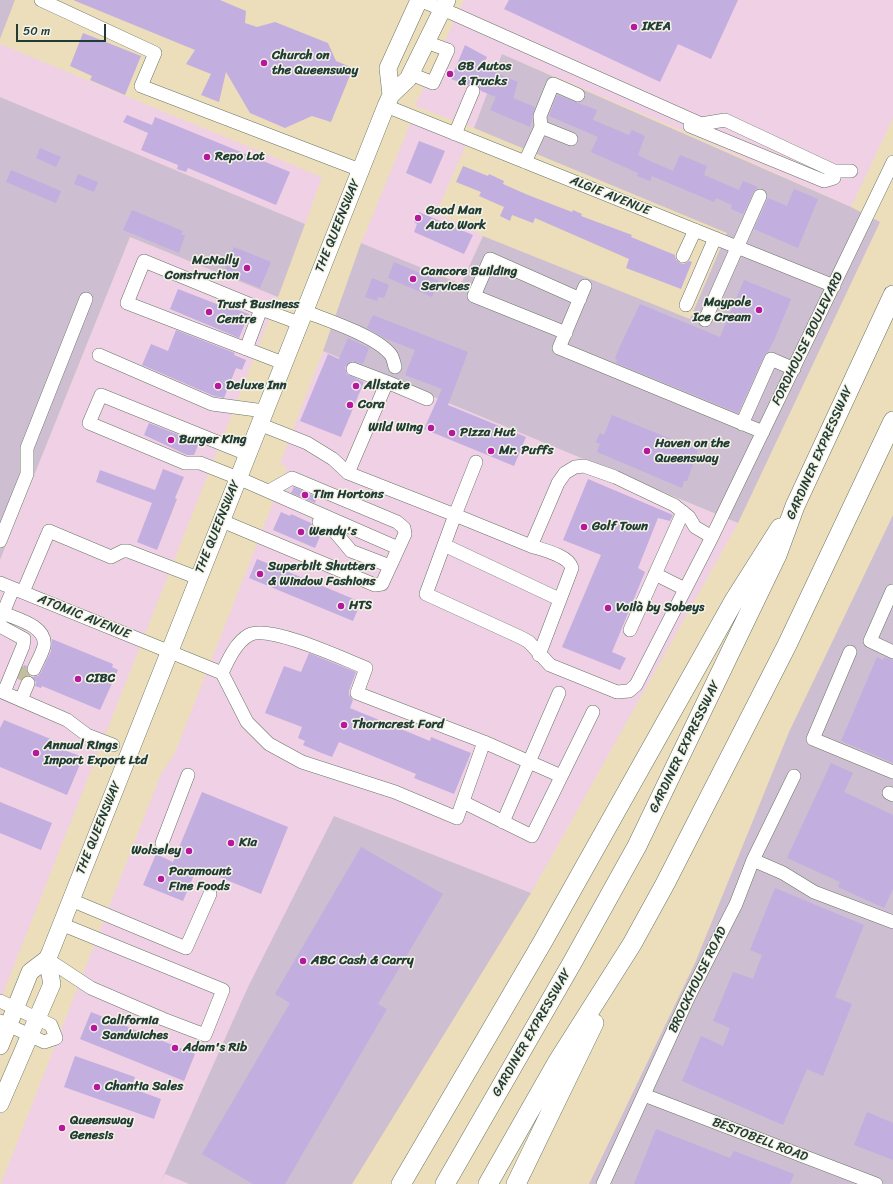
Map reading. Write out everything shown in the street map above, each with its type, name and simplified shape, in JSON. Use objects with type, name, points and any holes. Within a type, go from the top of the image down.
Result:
[{"type":"highway","name":"GARDINER EXPRESSWAY","points":[[445,1184],[572,963],[637,846],[777,555],[795,506],[893,295]]},
{"type":"highway","points":[[516,1184],[632,944],[665,884],[787,645],[893,421]]},
{"type":"highway","points":[[401,1184],[546,936],[735,599],[765,550],[795,506]]},
{"type":"highway","points":[[488,1184],[558,1061],[632,944]]},
{"type":"main road","name":"THE QUEENSWAY","points":[[389,100],[388,68],[419,0]]},
{"type":"main road","name":"THE QUEENSWAY","points":[[47,959],[389,100],[411,74],[445,5]]},
{"type":"main road","points":[[0,1046],[4,1023],[16,1009],[30,972],[47,959],[52,984],[0,1104]]},
{"type":"street","points":[[41,0],[155,53],[141,86],[360,170]]},
{"type":"street","points":[[419,0],[445,5],[701,124],[725,120],[834,171],[851,171]]},
{"type":"street","points":[[411,74],[433,84],[448,50],[426,42]]},
{"type":"street","points":[[525,162],[540,127],[540,116],[553,84],[578,95]]},
{"type":"street","points":[[455,134],[473,91]]},
{"type":"street","name":"ALGIE AVENUE","points":[[389,100],[455,134],[834,286]]},
{"type":"street","points":[[673,111],[680,120],[690,126],[824,181],[834,178]]},
{"type":"street","points":[[540,127],[571,139]]},
{"type":"street","name":"FORDHOUSE BOULEVARD","points":[[444,545],[426,594],[529,642],[539,655],[550,665],[617,692],[629,691],[636,685],[712,537],[893,162]]},
{"type":"street","points":[[705,320],[760,196]]},
{"type":"street","points":[[684,256],[695,230]]},
{"type":"street","points":[[686,305],[715,238]]},
{"type":"street","points":[[566,333],[474,296],[490,259],[580,299]]},
{"type":"street","points":[[283,363],[127,303],[144,261],[262,309],[337,323],[384,348],[392,356],[395,367]]},
{"type":"street","points":[[585,286],[559,348],[763,432]]},
{"type":"street","points":[[0,541],[27,474],[27,448],[86,299]]},
{"type":"street","points":[[246,349],[262,309]]},
{"type":"street","points":[[99,356],[212,404],[262,417],[333,459],[348,473],[564,558],[571,565],[571,572],[559,599],[539,655]]},
{"type":"street","points":[[742,424],[771,360],[794,369]]},
{"type":"street","points":[[353,368],[427,399]]},
{"type":"street","points":[[348,473],[387,382]]},
{"type":"street","points":[[247,454],[101,395],[89,422],[185,463],[200,463],[238,478],[398,548]]},
{"type":"street","points":[[476,462],[444,545],[559,599]]},
{"type":"street","points":[[532,546],[558,483],[565,473],[575,467],[584,466],[615,477],[674,505],[689,517],[695,527],[712,537]]},
{"type":"street","points":[[222,520],[375,585],[382,584],[405,530],[397,522],[292,478],[274,494]]},
{"type":"street","points":[[274,494],[291,510],[331,527],[351,551],[390,566]]},
{"type":"street","points":[[630,630],[683,512]]},
{"type":"street","points":[[30,668],[44,644],[41,634],[33,627],[1,616],[18,590],[49,531],[111,557],[123,551],[128,551],[198,578]]},
{"type":"street","points":[[655,574],[685,589]]},
{"type":"street","name":"ATOMIC AVENUE","points":[[0,583],[168,652],[222,672]]},
{"type":"street","points":[[892,591],[870,642],[893,652]]},
{"type":"street","points":[[0,626],[24,639]]},
{"type":"street","points":[[10,695],[24,639],[33,627]]},
{"type":"street","points":[[484,742],[458,818],[395,792],[302,762],[269,744],[247,722],[222,672],[236,649],[250,634],[262,632],[288,637],[366,668],[357,693],[484,742],[562,776]]},
{"type":"street","points":[[850,652],[813,739],[893,772]]},
{"type":"street","points":[[10,695],[25,682]]},
{"type":"street","points":[[503,822],[560,693]]},
{"type":"street","points":[[10,695],[67,720],[87,735],[113,746]]},
{"type":"street","points":[[463,802],[532,836],[593,712]]},
{"type":"street","points":[[162,843],[188,775]]},
{"type":"street","name":"BROCKHOUSE ROAD","points":[[603,1184],[688,998],[736,904],[753,860],[794,776]]},
{"type":"street","points":[[753,860],[783,873],[814,892],[893,922]]},
{"type":"street","points":[[70,900],[186,948],[210,894]]},
{"type":"street","points":[[47,959],[91,988],[162,1019],[205,1035],[223,990],[61,924]]},
{"type":"street","points":[[0,1002],[51,1025],[56,1038],[44,1042],[4,1023]]},
{"type":"street","name":"BESTOBELL ROAD","points":[[644,1095],[876,1184]]},
{"type":"shaded area","points":[[0,0],[15,0],[0,39]]},
{"type":"shaded area","name":"IKEA","points":[[464,0],[893,0],[893,118],[851,207],[679,129],[502,54],[474,128],[415,106]]},
{"type":"shaded area","points":[[0,44],[322,177],[305,224],[0,97]]},
{"type":"shaded area","points":[[502,54],[851,207],[880,222],[738,523],[323,351],[361,243],[461,284],[483,236],[690,319],[727,233],[474,128]]},
{"type":"shaded area","points":[[0,97],[305,224],[278,297],[130,237],[0,560]]},
{"type":"shaded area","points":[[412,119],[468,141],[436,213],[462,224],[483,236],[461,284],[361,244]]},
{"type":"shaded area","points":[[130,237],[278,297],[0,1001],[0,560]]},
{"type":"shaded area","points":[[323,351],[738,523],[531,893],[334,816],[165,1174],[189,1184],[1,1184],[161,774],[175,753],[287,467],[280,464]]},
{"type":"shaded area","points":[[893,515],[893,1184],[589,1184],[695,963],[789,732]]},
{"type":"shaded area","points":[[334,816],[531,893],[352,1184],[189,1184],[165,1174],[160,1184],[248,987]]},
{"type":"building","name":"Church on the Queensway","points":[[73,0],[220,0],[246,11],[245,23],[257,27],[275,22],[328,43],[336,61],[353,68],[331,122],[312,116],[285,128],[250,113],[226,72],[219,102],[201,95],[211,74],[186,64],[195,50]]},
{"type":"building","name":"IKEA","points":[[509,0],[738,0],[711,59],[678,44],[660,82],[504,9]]},
{"type":"building","points":[[83,33],[141,56],[125,95],[90,80],[92,76],[70,66]]},
{"type":"building","points":[[465,45],[487,57],[484,63],[492,66],[490,70],[518,82],[513,98],[535,107],[530,127],[490,110],[496,97],[481,91],[476,84],[468,85],[451,79]]},
{"type":"building","points":[[557,95],[597,110],[593,120],[629,135],[632,130],[645,136],[638,155],[650,161],[673,171],[680,155],[707,166],[704,175],[739,190],[743,181],[758,187],[753,193],[743,214],[731,209],[732,205],[716,198],[714,202],[652,176],[650,181],[637,176],[638,173],[591,152],[598,137],[549,116]]},
{"type":"building","name":"Repo Lot","points":[[127,115],[152,125],[155,117],[290,172],[276,205],[188,168],[186,172],[177,169],[178,165],[141,150],[148,133],[123,122]]},
{"type":"building","points":[[419,141],[445,151],[431,184],[406,173]]},
{"type":"building","points":[[40,148],[61,157],[56,167],[36,158]]},
{"type":"building","points":[[463,166],[488,176],[489,174],[504,181],[503,184],[528,195],[572,212],[573,210],[582,214],[581,216],[632,235],[631,237],[675,255],[676,260],[680,263],[684,264],[689,261],[692,262],[681,289],[626,268],[629,259],[535,218],[533,223],[512,215],[510,221],[500,216],[504,207],[479,196],[481,192],[456,182]]},
{"type":"building","points":[[11,170],[61,191],[56,203],[6,182]]},
{"type":"building","points":[[78,174],[98,182],[94,192],[74,184]]},
{"type":"building","points":[[794,189],[818,199],[798,248],[754,229],[768,198],[787,206]]},
{"type":"building","points":[[132,210],[183,231],[181,234],[185,236],[179,253],[123,230]]},
{"type":"building","points":[[419,212],[473,235],[464,254],[414,232],[417,224],[414,222]]},
{"type":"building","name":"McNally Construction","points":[[234,247],[271,262],[260,288],[223,273]]},
{"type":"building","name":"Cancore Building Services","points":[[394,262],[439,281],[432,297],[388,278]]},
{"type":"building","points":[[372,278],[389,285],[384,298],[378,297],[377,301],[365,297]]},
{"type":"building","points":[[744,280],[791,299],[774,340],[768,352],[764,356],[738,413],[616,363],[617,360],[615,358],[640,304],[720,337]]},
{"type":"building","name":"Trust Business Centre","points":[[178,289],[227,308],[228,306],[249,314],[239,338],[170,309]]},
{"type":"building","points":[[373,315],[468,352],[448,405],[526,437],[514,466],[424,429],[442,389],[405,375],[415,350],[384,338],[367,328]]},
{"type":"building","points":[[176,330],[235,353],[234,355],[246,360],[242,370],[236,368],[224,398],[214,396],[142,365],[151,344],[168,351]]},
{"type":"building","points":[[348,338],[369,348],[363,364],[352,361],[345,367],[347,374],[364,382],[341,437],[300,421],[328,354],[339,359]]},
{"type":"building","name":"Haven on the Queensway","points":[[612,415],[698,450],[687,481],[684,481],[682,488],[597,452],[600,444],[596,442],[600,433],[604,435]]},
{"type":"building","name":"Burger King","points":[[149,423],[199,443],[194,455],[187,455],[144,435]]},
{"type":"building","points":[[163,469],[184,477],[157,550],[137,542],[152,503],[96,482],[100,470],[155,490]]},
{"type":"building","points":[[588,479],[673,515],[670,521],[658,518],[638,568],[645,572],[612,652],[626,658],[620,670],[562,647],[601,555],[563,540]]},
{"type":"building","name":"Tim Hortons","points":[[294,487],[317,497],[315,503],[291,493]]},
{"type":"building","name":"Wendy's","points":[[281,512],[290,516],[291,514],[311,523],[313,527],[322,532],[315,548],[273,530]]},
{"type":"building","points":[[257,559],[361,602],[353,621],[249,578]]},
{"type":"building","name":"CIBC","points":[[52,639],[113,664],[112,667],[118,670],[100,710],[42,686],[41,688],[35,686],[36,682],[32,677],[38,676],[41,672],[51,651]]},
{"type":"building","name":"Thorncrest Ford","points":[[309,653],[356,672],[349,691],[349,695],[353,700],[350,708],[430,741],[431,737],[471,753],[454,794],[414,778],[416,774],[339,742],[332,757],[319,752],[303,745],[305,741],[298,738],[302,727],[265,713],[284,666],[301,672]]},
{"type":"building","points":[[877,657],[883,660],[884,657],[893,660],[893,763],[841,741]]},
{"type":"building","points":[[24,665],[27,666],[26,670],[29,675],[23,676],[21,680],[18,679]]},
{"type":"building","name":"Annual Rings Import Export Ltd","points":[[4,720],[63,744],[61,749],[83,757],[67,795],[0,767],[0,728]]},
{"type":"building","points":[[831,763],[853,773],[844,792],[893,815],[893,889],[884,908],[838,887],[840,882],[787,858]]},
{"type":"building","name":"Kia","points":[[202,792],[288,827],[261,894],[197,868],[183,901],[143,885],[156,854],[173,862]]},
{"type":"building","points":[[0,802],[52,823],[41,850],[0,833]]},
{"type":"building","points":[[361,847],[443,894],[378,1004],[387,1009],[285,1184],[253,1184],[202,1154],[290,1003],[275,994]]},
{"type":"building","points":[[775,888],[864,925],[835,997],[852,1004],[823,1076],[807,1069],[783,1125],[682,1081],[701,1036],[723,1046],[730,1028],[713,1021],[733,972],[753,979],[762,955],[750,950]]},
{"type":"building","points":[[91,1012],[195,1054],[184,1081],[80,1039]]},
{"type":"building","name":"Chantia Sales","points":[[75,1056],[135,1077],[131,1088],[161,1099],[154,1119],[64,1087]]},
{"type":"building","points":[[867,1112],[893,1123],[893,1160],[854,1145]]},
{"type":"building","points":[[656,1129],[730,1158],[734,1151],[794,1174],[790,1184],[634,1184]]},
{"type":"tunnel","points":[[21,680],[27,666]]},
{"type":"place","name":"IKEA","points":[[634,27]]},
{"type":"place","name":"Church on the Queensway","points":[[264,63]]},
{"type":"place","name":"GB Autos & Trucks","points":[[450,74]]},
{"type":"place","name":"Repo Lot","points":[[207,157]]},
{"type":"place","name":"Good Man Auto Work","points":[[418,218]]},
{"type":"place","name":"McNally Construction","points":[[247,268]]},
{"type":"place","name":"Cancore Building Services","points":[[413,279]]},
{"type":"place","name":"Maypole Ice Cream","points":[[759,310]]},
{"type":"place","name":"Trust Business Centre","points":[[209,312]]},
{"type":"place","name":"Deluxe Inn","points":[[218,386]]},
{"type":"place","name":"Allstate","points":[[356,386]]},
{"type":"place","name":"Cora","points":[[350,405]]},
{"type":"place","name":"Wild Wing","points":[[431,428]]},
{"type":"place","name":"Pizza Hut","points":[[452,433]]},
{"type":"place","name":"Burger King","points":[[171,440]]},
{"type":"place","name":"Mr. Puffs","points":[[491,451]]},
{"type":"place","name":"Haven on the Queensway","points":[[647,451]]},
{"type":"place","name":"Tim Hortons","points":[[305,495]]},
{"type":"place","name":"Golf Town","points":[[584,527]]},
{"type":"place","name":"Wendy's","points":[[301,532]]},
{"type":"place","name":"Superbilt Shutters & Window Fashions","points":[[260,574]]},
{"type":"place","name":"HTS","points":[[341,606]]},
{"type":"place","name":"Voilà by Sobeys","points":[[608,608]]},
{"type":"place","name":"CIBC","points":[[78,679]]},
{"type":"place","name":"Thorncrest Ford","points":[[344,725]]},
{"type":"place","name":"Annual Rings Import Export Ltd","points":[[36,753]]},
{"type":"place","name":"Kia","points":[[231,843]]},
{"type":"place","name":"Wolseley","points":[[189,851]]},
{"type":"place","name":"Paramount Fine Foods","points":[[161,879]]},
{"type":"place","name":"ABC Cash & Carry","points":[[303,961]]},
{"type":"place","name":"California Sandwiches","points":[[94,1028]]},
{"type":"place","name":"Adam's Rib","points":[[175,1048]]},
{"type":"place","name":"Chantia Sales","points":[[97,1087]]},
{"type":"place","name":"Queensway Genesis","points":[[62,1128]]}]
